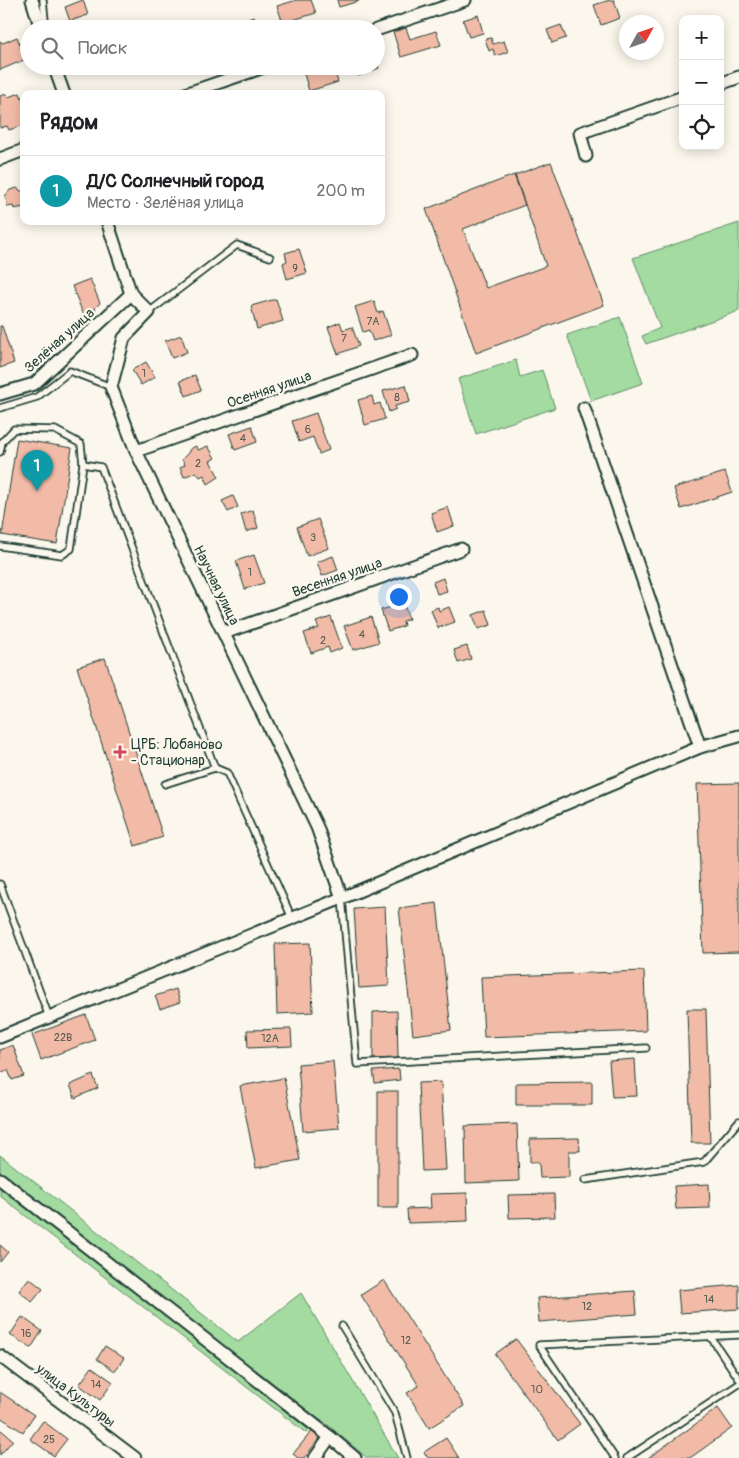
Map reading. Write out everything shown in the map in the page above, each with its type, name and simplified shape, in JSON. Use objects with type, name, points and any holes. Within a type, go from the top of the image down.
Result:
[{"type":"street","points":[[32,0],[39,20]]},
{"type":"street","points":[[385,27],[465,0]]},
{"type":"street","points":[[57,75],[63,90]]},
{"type":"street","points":[[197,90],[241,75]]},
{"type":"street","points":[[724,83],[739,77]]},
{"type":"street","points":[[586,156],[580,133],[679,98]]},
{"type":"street","points":[[0,159],[20,152]]},
{"type":"street","points":[[108,225],[131,294],[149,312],[124,338],[111,387]]},
{"type":"street","name":"Зелёная улица","points":[[0,394],[34,384],[131,294]]},
{"type":"street","name":"Осенняя улица","points":[[136,451],[412,355]]},
{"type":"street","name":"Научная улица","points":[[111,387],[136,451],[317,827],[342,898]]},
{"type":"street","points":[[584,408],[700,747]]},
{"type":"street","name":"Весенняя улица","points":[[224,633],[461,549]]},
{"type":"street","points":[[0,1038],[342,898],[700,747],[739,736]]},
{"type":"street","points":[[0,1179],[355,1458]]},
{"type":"street","name":"улица Культуры","points":[[0,1356],[134,1458]]},
{"type":"street","points":[[315,1458],[330,1437]]},
{"type":"lane","points":[[43,0],[45,20]]},
{"type":"lane","points":[[149,312],[237,245],[270,257]]},
{"type":"lane","points":[[0,408],[37,397],[70,371],[111,387]]},
{"type":"lane","points":[[0,452],[2,442],[14,429],[55,430],[81,444],[83,464],[71,549],[62,555],[0,546]]},
{"type":"lane","points":[[83,464],[101,467],[216,768]]},
{"type":"lane","points":[[165,784],[216,768],[227,773],[292,918]]},
{"type":"lane","points":[[0,884],[49,1017]]},
{"type":"lane","points":[[342,898],[357,1064],[646,1048]]},
{"type":"lane","points":[[585,1180],[704,1162],[739,1121]]},
{"type":"lane","points":[[342,1326],[395,1413],[407,1458]]},
{"type":"lane","points":[[615,1458],[539,1345],[739,1335]]},
{"type":"lane","points":[[710,1336],[739,1379]]},
{"type":"lane","points":[[627,1458],[739,1384]]},
{"type":"green space","points":[[739,223],[739,311],[646,344],[642,336],[660,328],[633,258]]},
{"type":"green space","points":[[620,317],[643,383],[591,401],[567,335]]},
{"type":"green space","points":[[516,360],[520,377],[542,370],[555,408],[476,434],[458,379]]},
{"type":"green space","points":[[0,1155],[238,1342],[301,1293],[398,1458],[367,1458],[322,1420],[306,1433],[0,1196]]},
{"type":"building","points":[[83,0],[88,15],[70,20],[65,7]]},
{"type":"building","points":[[297,0],[311,0],[316,13],[293,20],[282,20],[277,6]]},
{"type":"building","points":[[337,0],[359,0],[359,1],[339,7]]},
{"type":"building","points":[[614,0],[619,18],[601,25],[594,5]]},
{"type":"building","points":[[478,15],[483,33],[469,37],[463,20]]},
{"type":"building","points":[[561,25],[566,38],[552,43],[547,30]]},
{"type":"building","points":[[406,28],[410,39],[436,31],[441,45],[401,57],[393,32]]},
{"type":"building","points":[[17,37],[20,44],[20,62],[0,70],[0,41],[3,43]]},
{"type":"building","points":[[491,38],[493,44],[504,41],[508,52],[495,56],[493,49],[489,51],[485,39]]},
{"type":"building","points":[[304,75],[336,75],[338,82],[309,90]]},
{"type":"building","points":[[20,93],[20,126],[9,130],[7,126],[0,128],[0,96],[6,94],[8,97]]},
{"type":"building","points":[[551,162],[604,305],[476,353],[426,209],[514,175],[525,205],[463,229],[486,288],[546,266],[515,175]]},
{"type":"building","points":[[17,188],[20,190],[20,208],[14,209],[13,206],[8,207],[5,196],[10,190]]},
{"type":"building","points":[[299,249],[307,273],[287,279],[283,263],[287,261],[285,253]]},
{"type":"building","points":[[90,279],[100,303],[95,308],[96,311],[84,316],[72,286]]},
{"type":"building","points":[[276,299],[283,321],[257,329],[251,306]]},
{"type":"building","points":[[374,301],[378,313],[383,311],[391,335],[373,341],[369,330],[363,332],[355,307]]},
{"type":"building","points":[[340,322],[343,330],[352,327],[359,346],[338,354],[328,327]]},
{"type":"building","points":[[0,326],[2,326],[14,363],[0,368]]},
{"type":"building","points":[[181,335],[187,352],[172,358],[165,341]]},
{"type":"building","points":[[146,362],[155,377],[141,385],[132,370]]},
{"type":"building","points":[[195,375],[201,390],[186,396],[180,381]]},
{"type":"building","points":[[406,385],[410,402],[395,406],[396,409],[389,412],[383,391]]},
{"type":"building","points":[[372,396],[374,405],[380,403],[385,419],[365,425],[358,400]]},
{"type":"building","points":[[316,413],[329,450],[319,454],[313,437],[299,442],[292,421]]},
{"type":"building","points":[[252,426],[257,442],[235,450],[229,434]]},
{"type":"building","points":[[17,439],[72,448],[57,544],[2,535]]},
{"type":"building","points":[[196,446],[198,450],[208,446],[215,458],[210,461],[219,477],[208,484],[204,475],[200,477],[196,472],[184,477],[180,467],[185,465],[182,459],[190,449]]},
{"type":"building","points":[[725,472],[732,492],[681,509],[674,488]]},
{"type":"building","points":[[233,496],[238,507],[228,512],[222,501]]},
{"type":"building","points":[[448,507],[454,526],[437,532],[431,513]]},
{"type":"building","points":[[253,510],[258,528],[246,532],[241,514]]},
{"type":"building","points":[[318,519],[329,548],[307,556],[297,527]]},
{"type":"building","points":[[254,555],[264,583],[245,589],[236,561]]},
{"type":"building","points":[[333,556],[338,570],[322,576],[317,562]]},
{"type":"building","points":[[443,578],[447,591],[437,594],[433,582]]},
{"type":"building","points":[[401,596],[409,619],[403,621],[404,626],[388,631],[381,610],[391,607],[389,601]]},
{"type":"building","points":[[438,607],[439,611],[449,607],[455,622],[438,628],[431,610]]},
{"type":"building","points":[[486,610],[491,625],[478,629],[473,615]]},
{"type":"building","points":[[331,617],[342,648],[330,653],[328,647],[311,653],[304,633],[319,628],[316,622]]},
{"type":"building","points":[[371,617],[379,642],[353,650],[344,626]]},
{"type":"building","points":[[467,646],[471,659],[458,663],[454,650]]},
{"type":"building","name":"ЦРБ: Лобаново - Стационар","points":[[105,658],[163,837],[135,846],[77,667]]},
{"type":"building","points":[[739,783],[739,952],[703,953],[697,784]]},
{"type":"building","points":[[437,903],[451,1030],[413,1035],[399,908]]},
{"type":"building","points":[[385,907],[389,986],[359,988],[354,909]]},
{"type":"building","points":[[310,943],[313,1012],[277,1014],[275,944]]},
{"type":"building","points":[[644,971],[646,1031],[484,1037],[481,977]]},
{"type":"building","points":[[176,989],[180,1002],[160,1009],[155,996]]},
{"type":"building","points":[[687,1009],[706,1009],[710,1143],[691,1143]]},
{"type":"building","points":[[397,1011],[398,1059],[373,1059],[373,1012]]},
{"type":"building","points":[[86,1015],[95,1040],[41,1060],[32,1035]]},
{"type":"building","points":[[291,1029],[292,1046],[248,1048],[247,1030]]},
{"type":"building","points":[[13,1045],[24,1076],[12,1080],[8,1070],[0,1073],[0,1050]]},
{"type":"building","points":[[635,1059],[637,1096],[612,1097],[609,1061]]},
{"type":"building","points":[[333,1061],[339,1128],[303,1131],[298,1064]]},
{"type":"building","points":[[399,1069],[400,1080],[375,1083],[373,1071]]},
{"type":"building","points":[[93,1075],[98,1088],[75,1098],[70,1085]]},
{"type":"building","points":[[284,1078],[300,1160],[256,1168],[240,1086]]},
{"type":"building","points":[[441,1082],[446,1170],[422,1171],[418,1083]]},
{"type":"building","points":[[592,1082],[592,1105],[516,1105],[516,1083]]},
{"type":"building","points":[[378,1091],[398,1091],[398,1208],[378,1208]]},
{"type":"building","points":[[517,1124],[519,1181],[466,1183],[465,1126]]},
{"type":"building","points":[[579,1138],[580,1151],[569,1151],[569,1177],[540,1178],[539,1162],[530,1162],[530,1139]]},
{"type":"building","points":[[709,1184],[710,1208],[676,1209],[674,1186]]},
{"type":"building","points":[[467,1193],[468,1221],[408,1223],[407,1209],[431,1208],[430,1194]]},
{"type":"building","points":[[554,1194],[555,1217],[509,1218],[508,1195]]},
{"type":"building","points":[[0,1245],[8,1252],[0,1262]]},
{"type":"building","points":[[29,1278],[43,1289],[32,1302],[19,1291]]},
{"type":"building","points":[[384,1280],[464,1406],[429,1428],[407,1393],[419,1386],[361,1295]]},
{"type":"building","points":[[739,1285],[739,1309],[680,1313],[678,1290]]},
{"type":"building","points":[[635,1291],[637,1314],[539,1322],[537,1298]]},
{"type":"building","points":[[22,1317],[42,1331],[31,1348],[10,1335]]},
{"type":"building","points":[[516,1339],[580,1424],[558,1440],[495,1354]]},
{"type":"building","points":[[105,1346],[124,1358],[115,1371],[97,1359]]},
{"type":"building","points":[[92,1367],[113,1382],[100,1400],[79,1385]]},
{"type":"building","points":[[0,1392],[34,1415],[23,1432],[0,1417]]},
{"type":"building","points":[[718,1408],[732,1428],[690,1458],[648,1458]]},
{"type":"building","points":[[43,1421],[67,1439],[54,1456],[30,1439]]},
{"type":"building","points":[[0,1429],[13,1440],[0,1455]]},
{"type":"building","points":[[312,1431],[320,1438],[304,1458],[298,1458],[293,1454]]},
{"type":"building","points":[[446,1438],[459,1458],[428,1458],[424,1452]]},
{"type":"place","name":"Д/С Солнечный город","points":[[37,491]]},
{"type":"place","name":"ЦРБ: Лобаново - Стационар","points":[[120,752]]}]
